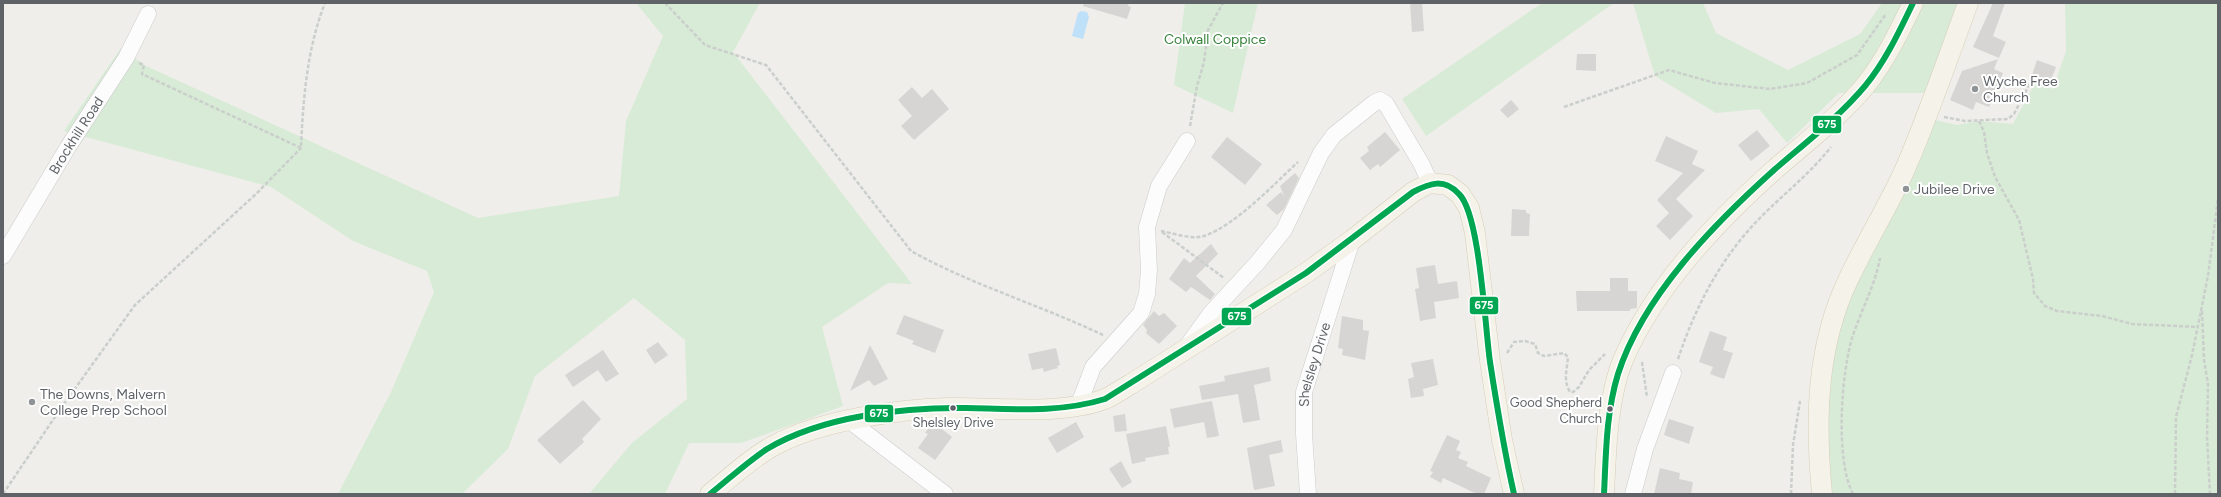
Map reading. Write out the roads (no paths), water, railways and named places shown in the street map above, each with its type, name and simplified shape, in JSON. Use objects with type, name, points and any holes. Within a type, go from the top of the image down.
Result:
[{"type":"main road","points":[[1604,494],[1606,444],[1617,380],[1637,349],[1655,304],[1679,270],[1709,234],[1739,202],[1822,128],[1864,86],[1892,45],[1913,3]]},
{"type":"main road","points":[[1822,494],[1817,443],[1820,381],[1828,333],[1848,279],[1905,169],[1929,112],[1968,3]]},
{"type":"main road","points":[[710,494],[774,445],[810,430],[871,416],[947,408],[1019,409],[1060,407],[1104,399],[1306,273],[1352,240],[1395,205],[1430,183],[1448,185],[1460,194],[1469,208],[1476,233],[1489,352],[1502,440],[1514,494]]},
{"type":"street","name":"Brockhill Road","points":[[3,256],[68,146],[126,58],[148,14]]},
{"type":"street","points":[[1185,349],[1211,313],[1284,230],[1321,153],[1334,135],[1374,102],[1380,100],[1386,104],[1422,165],[1430,183]]},
{"type":"street","points":[[1079,404],[1093,367],[1141,313],[1146,294],[1159,186],[1187,141]]},
{"type":"street","name":"Shelsley Drive","points":[[1308,494],[1304,434],[1304,392],[1352,240]]},
{"type":"street","points":[[1633,494],[1646,449],[1673,373]]},
{"type":"street","points":[[850,421],[944,494]]},
{"type":"water","points":[[1081,11],[1087,12],[1089,17],[1083,39],[1072,36],[1078,13]]},
{"type":"place","name":"Wyche Free Church","points":[[1975,89]]},
{"type":"place","name":"Jubilee Drive","points":[[1906,189]]},
{"type":"place","name":"The Downs, Malvern College Prep School","points":[[32,402]]},
{"type":"place","name":"Shelsley Drive","points":[[953,408]]},
{"type":"place","name":"Good Shepherd Church","points":[[1610,409]]},
{"type":"park label","name":"Colwall Coppice","points":[[1215,39]]}]
